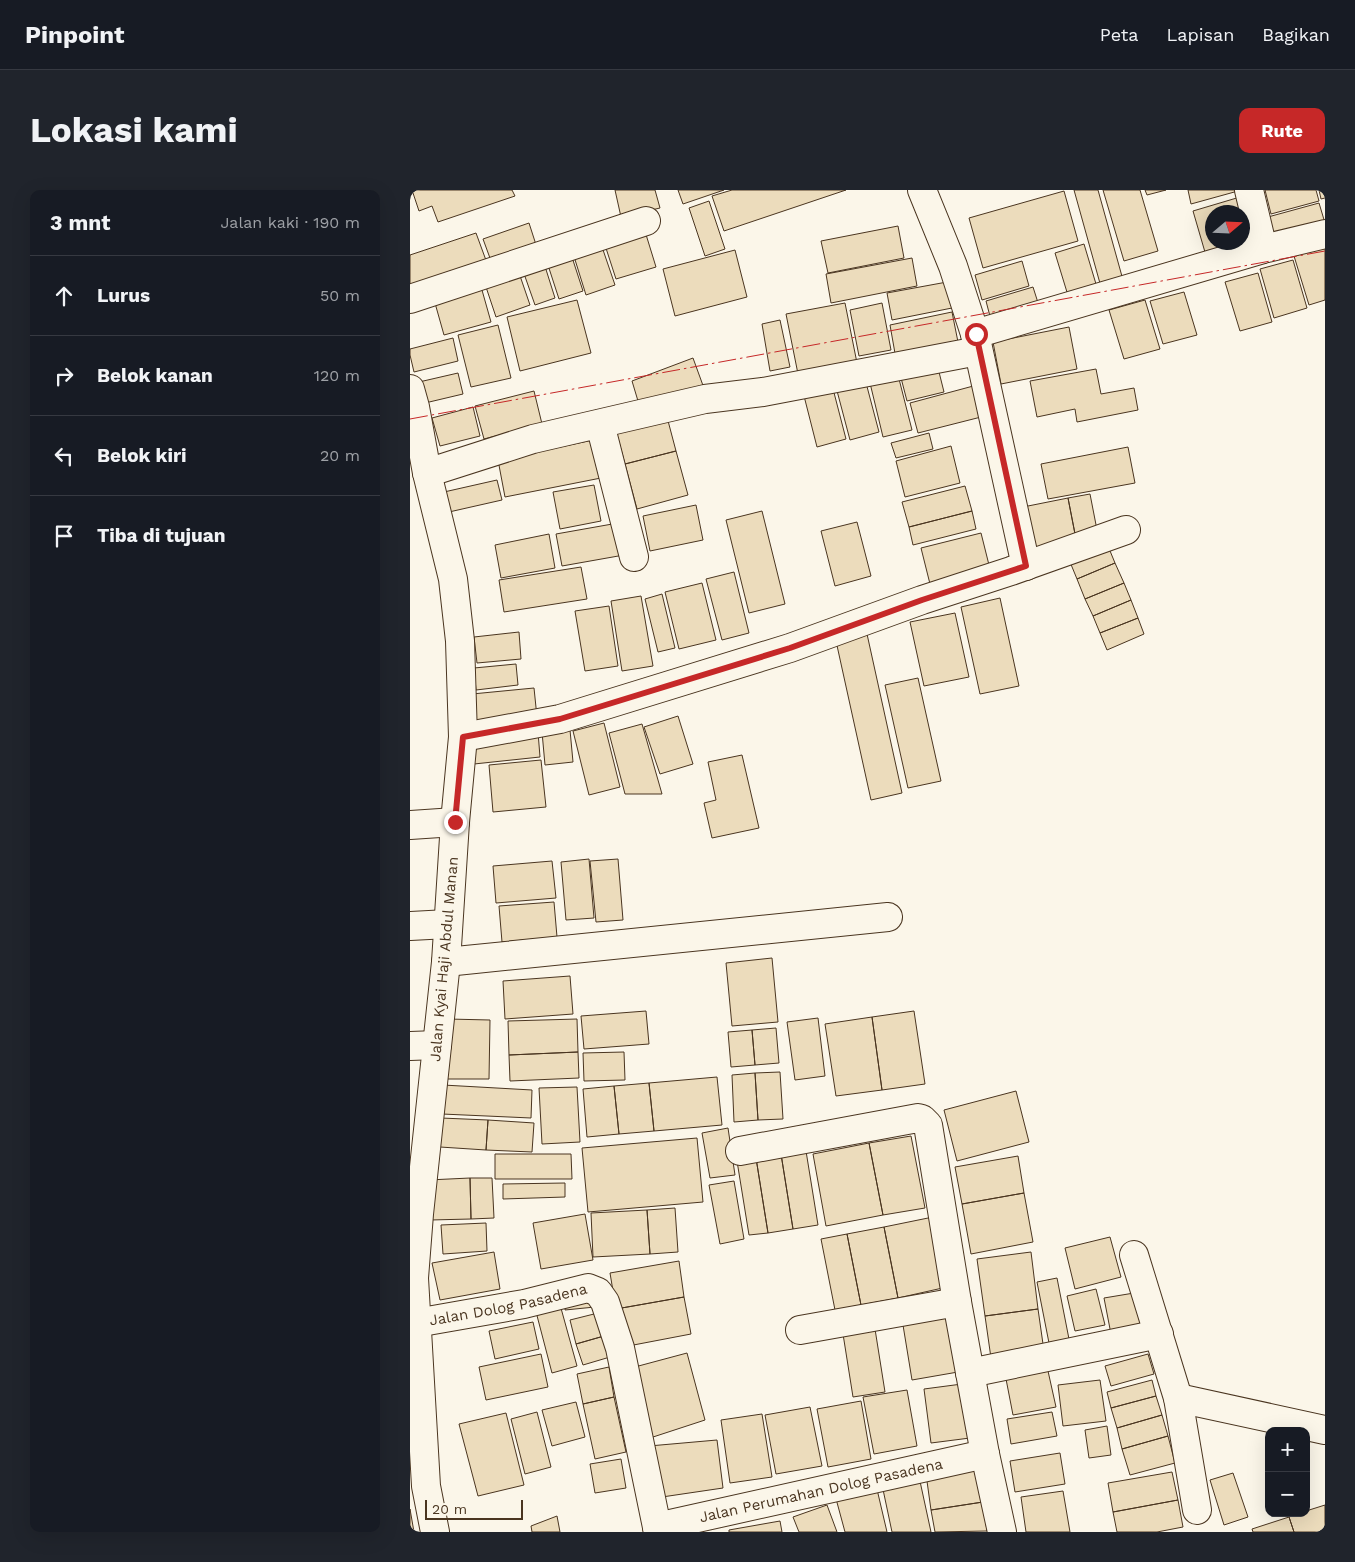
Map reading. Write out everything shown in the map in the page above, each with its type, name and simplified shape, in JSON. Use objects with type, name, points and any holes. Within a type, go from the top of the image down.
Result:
[{"type":"street","points":[[922,190],[953,266],[977,343],[1026,566]]},
{"type":"street","points":[[1249,190],[1263,249]]},
{"type":"street","points":[[410,299],[646,221]]},
{"type":"street","points":[[426,473],[533,439],[705,400],[763,392],[977,343],[1263,249],[1325,234]]},
{"type":"street","name":"Jalan Kyai Haji Abdul Manan","points":[[410,389],[415,407],[426,473],[453,578],[460,641],[463,737],[455,822],[446,962],[412,1278],[416,1323],[418,1488],[435,1532]]},
{"type":"street","points":[[600,424],[634,557]]},
{"type":"street","points":[[463,737],[569,716],[790,648],[922,600],[1026,566],[1126,530]]},
{"type":"street","points":[[410,824],[455,822]]},
{"type":"street","points":[[446,962],[888,917]]},
{"type":"street","points":[[410,926],[448,924]]},
{"type":"street","points":[[410,1046],[438,1045]]},
{"type":"street","points":[[740,1151],[918,1118],[928,1125],[956,1302],[1002,1532]]},
{"type":"street","points":[[1134,1255],[1178,1398],[1197,1510]]},
{"type":"street","name":"Jalan Dolog Pasadena","points":[[416,1323],[524,1304],[588,1288],[598,1292]]},
{"type":"street","name":"Jalan Perumahan Dolog Pasadena","points":[[598,1292],[606,1302],[620,1348],[658,1529],[985,1454]]},
{"type":"street","points":[[800,1330],[956,1302]]},
{"type":"street","points":[[970,1373],[1159,1334]]},
{"type":"street","points":[[1178,1398],[1325,1430]]},
{"type":"building","points":[[412,190],[512,190],[515,196],[438,222],[432,206],[419,211]]},
{"type":"building","points":[[615,190],[655,190],[660,208],[621,217]]},
{"type":"building","points":[[678,190],[724,190],[683,204]]},
{"type":"building","points":[[732,190],[846,190],[724,231],[712,196]]},
{"type":"building","points":[[1074,190],[1098,190],[1123,280],[1101,287]]},
{"type":"building","points":[[1103,190],[1140,190],[1158,251],[1124,261]]},
{"type":"building","points":[[1145,190],[1166,190],[1147,195]]},
{"type":"building","points":[[1188,190],[1238,190],[1238,191],[1191,204]]},
{"type":"building","points":[[1265,190],[1316,190],[1319,201],[1271,214]]},
{"type":"building","points":[[1319,190],[1325,190],[1325,198],[1321,199]]},
{"type":"building","points":[[1064,191],[1078,241],[983,268],[969,218]]},
{"type":"building","points":[[1240,197],[1242,205],[1213,205]]},
{"type":"building","points":[[709,201],[725,249],[705,256],[689,208]]},
{"type":"building","points":[[1319,203],[1325,223],[1274,243],[1268,217]]},
{"type":"building","points":[[1205,207],[1205,250],[1237,250],[1207,259],[1193,211]]},
{"type":"building","points":[[529,223],[539,254],[494,269],[483,239]]},
{"type":"building","points":[[898,226],[904,258],[828,273],[821,241]]},
{"type":"building","points":[[644,228],[656,267],[616,279],[604,242]]},
{"type":"building","points":[[1250,231],[1254,245],[1250,246]]},
{"type":"building","points":[[476,233],[487,263],[410,285],[410,255]]},
{"type":"building","points":[[600,241],[615,285],[586,295],[572,250]]},
{"type":"building","points":[[1084,244],[1099,294],[1070,302],[1055,253]]},
{"type":"building","points":[[1325,247],[1325,300],[1309,305],[1294,256]]},
{"type":"building","points":[[735,250],[747,297],[675,316],[663,269]]},
{"type":"building","points":[[570,251],[583,291],[559,299],[546,259]]},
{"type":"building","points":[[912,258],[917,286],[831,303],[826,274]]},
{"type":"building","points":[[543,260],[555,298],[535,305],[522,268]]},
{"type":"building","points":[[1293,260],[1307,308],[1274,318],[1260,269]]},
{"type":"building","points":[[1022,261],[1029,286],[982,300],[975,275]]},
{"type":"building","points":[[517,267],[530,305],[496,317],[483,278]]},
{"type":"building","points":[[1258,273],[1272,322],[1240,331],[1225,282]]},
{"type":"building","points":[[947,282],[952,308],[892,320],[887,293]]},
{"type":"building","points":[[480,283],[491,322],[444,335],[433,296]]},
{"type":"building","points":[[1033,287],[1040,309],[992,324],[986,301]]},
{"type":"building","points":[[1184,292],[1197,335],[1163,344],[1150,301]]},
{"type":"building","points":[[577,300],[591,353],[520,371],[507,317]]},
{"type":"building","points":[[1145,300],[1160,349],[1124,359],[1109,310]]},
{"type":"building","points":[[845,303],[857,363],[798,374],[786,314]]},
{"type":"building","points":[[882,303],[891,350],[859,356],[850,310]]},
{"type":"building","points":[[952,312],[959,347],[896,359],[890,325]]},
{"type":"building","points":[[780,320],[790,367],[770,371],[762,324]]},
{"type":"building","points":[[498,325],[511,378],[471,387],[458,335]]},
{"type":"building","points":[[1069,327],[1077,369],[1001,384],[993,342]]},
{"type":"building","points":[[453,338],[458,361],[414,372],[410,349]]},
{"type":"building","points":[[693,358],[705,391],[641,411],[632,381]]},
{"type":"building","points":[[937,364],[944,392],[907,401],[900,374]]},
{"type":"building","points":[[1096,369],[1101,394],[1134,388],[1138,410],[1077,422],[1075,409],[1037,417],[1030,381]]},
{"type":"building","points":[[458,373],[463,394],[425,403],[419,382]]},
{"type":"building","points":[[898,375],[912,430],[883,437],[870,383]]},
{"type":"building","points":[[865,379],[879,432],[850,440],[836,387]]},
{"type":"building","points":[[832,385],[846,439],[817,447],[803,392]]},
{"type":"building","points":[[977,385],[985,416],[918,433],[910,403]]},
{"type":"building","points":[[534,391],[542,424],[484,439],[475,406]]},
{"type":"building","points":[[473,407],[480,436],[440,446],[432,418]]},
{"type":"building","points":[[667,417],[676,451],[625,464],[616,431]]},
{"type":"building","points":[[929,433],[933,449],[896,458],[891,443]]},
{"type":"building","points":[[598,439],[606,477],[505,497],[498,460]]},
{"type":"building","points":[[951,446],[960,483],[905,497],[896,461]]},
{"type":"building","points":[[1128,447],[1135,483],[1048,499],[1041,464]]},
{"type":"building","points":[[676,451],[688,495],[637,509],[625,464]]},
{"type":"building","points":[[497,480],[502,500],[449,512],[444,492]]},
{"type":"building","points":[[594,485],[601,521],[560,529],[553,492]]},
{"type":"building","points":[[965,486],[972,511],[909,527],[902,502]]},
{"type":"building","points":[[1090,494],[1098,535],[1076,539],[1068,498]]},
{"type":"building","points":[[1068,498],[1076,539],[1031,548],[1023,507]]},
{"type":"building","points":[[696,505],[703,540],[650,551],[643,516]]},
{"type":"building","points":[[762,511],[785,604],[749,613],[726,520]]},
{"type":"building","points":[[972,511],[976,529],[913,545],[909,527]]},
{"type":"building","points":[[857,522],[871,576],[835,586],[821,531]]},
{"type":"building","points":[[618,523],[624,555],[562,566],[556,534]]},
{"type":"building","points":[[981,533],[990,569],[930,584],[921,548]]},
{"type":"building","points":[[549,534],[555,568],[501,578],[495,545]]},
{"type":"building","points":[[1108,546],[1115,563],[1077,579],[1070,562]]},
{"type":"building","points":[[1115,563],[1124,583],[1085,599],[1077,579]]},
{"type":"building","points":[[581,567],[587,599],[504,612],[499,580]]},
{"type":"building","points":[[734,572],[749,633],[722,640],[706,579]]},
{"type":"building","points":[[702,583],[716,640],[679,649],[665,592]]},
{"type":"building","points":[[1124,583],[1131,600],[1093,616],[1085,599]]},
{"type":"building","points":[[662,594],[675,648],[658,652],[645,599]]},
{"type":"building","points":[[641,596],[653,666],[622,671],[611,601]]},
{"type":"building","points":[[1000,598],[1019,686],[980,694],[961,607]]},
{"type":"building","points":[[1131,600],[1138,618],[1100,633],[1093,616]]},
{"type":"building","points":[[609,606],[618,666],[585,671],[575,611]]},
{"type":"building","points":[[955,613],[969,677],[924,686],[910,622]]},
{"type":"building","points":[[1138,618],[1144,634],[1107,650],[1100,633]]},
{"type":"building","points":[[519,632],[521,659],[477,663],[474,637]]},
{"type":"building","points":[[867,634],[902,793],[871,800],[836,641]]},
{"type":"building","points":[[516,664],[518,685],[476,690],[474,668]]},
{"type":"building","points":[[918,678],[941,781],[908,788],[885,685]]},
{"type":"building","points":[[534,688],[537,717],[475,722],[472,694]]},
{"type":"building","points":[[678,716],[693,764],[660,774],[644,727]]},
{"type":"building","points":[[604,723],[620,787],[589,795],[573,731]]},
{"type":"building","points":[[642,724],[662,794],[625,794],[609,733]]},
{"type":"building","points":[[570,730],[573,762],[545,765],[542,732]]},
{"type":"building","points":[[538,732],[540,757],[474,764],[474,746]]},
{"type":"building","points":[[742,755],[759,828],[712,838],[704,803],[716,800],[708,762]]},
{"type":"building","points":[[541,760],[546,807],[493,812],[489,765]]},
{"type":"building","points":[[589,859],[594,918],[566,920],[561,862]]},
{"type":"building","points":[[618,859],[623,920],[596,922],[590,861]]},
{"type":"building","points":[[552,861],[556,898],[496,903],[493,866]]},
{"type":"building","points":[[554,902],[557,937],[502,942],[499,906]]},
{"type":"building","points":[[772,958],[778,1022],[732,1026],[726,963]]},
{"type":"building","points":[[570,976],[573,1014],[505,1019],[503,981]]},
{"type":"building","points":[[646,1011],[649,1044],[584,1049],[581,1016]]},
{"type":"building","points":[[914,1011],[925,1084],[882,1090],[872,1017]]},
{"type":"building","points":[[872,1017],[882,1090],[836,1096],[825,1024]]},
{"type":"building","points":[[818,1018],[825,1076],[795,1080],[787,1022]]},
{"type":"building","points":[[448,1019],[490,1020],[489,1079],[447,1079]]},
{"type":"building","points":[[577,1019],[578,1052],[509,1055],[508,1021]]},
{"type":"building","points":[[776,1028],[779,1063],[755,1065],[752,1030]]},
{"type":"building","points":[[752,1030],[755,1065],[731,1067],[728,1032]]},
{"type":"building","points":[[578,1052],[579,1078],[510,1081],[509,1055]]},
{"type":"building","points":[[624,1052],[625,1080],[584,1081],[583,1053]]},
{"type":"building","points":[[780,1072],[783,1119],[758,1120],[755,1073]]},
{"type":"building","points":[[755,1073],[758,1120],[734,1122],[732,1075]]},
{"type":"building","points":[[717,1077],[722,1125],[654,1131],[649,1083]]},
{"type":"building","points":[[649,1083],[654,1131],[619,1134],[614,1086]]},
{"type":"building","points":[[443,1085],[532,1090],[531,1118],[442,1114]]},
{"type":"building","points":[[614,1086],[619,1134],[587,1137],[583,1089]]},
{"type":"building","points":[[577,1087],[580,1142],[542,1144],[539,1088]]},
{"type":"building","points":[[1016,1091],[1029,1142],[957,1161],[944,1110]]},
{"type":"building","points":[[441,1118],[488,1120],[486,1150],[440,1147]]},
{"type":"building","points":[[488,1120],[534,1123],[532,1152],[486,1150]]},
{"type":"building","points":[[728,1128],[735,1175],[710,1178],[702,1133]]},
{"type":"building","points":[[911,1136],[925,1208],[883,1215],[869,1143]]},
{"type":"building","points":[[697,1138],[703,1202],[588,1212],[582,1148]]},
{"type":"building","points":[[869,1143],[883,1215],[826,1226],[813,1154]]},
{"type":"building","points":[[806,1151],[818,1225],[793,1229],[781,1154]]},
{"type":"building","points":[[495,1154],[571,1154],[572,1179],[495,1179]]},
{"type":"building","points":[[781,1154],[793,1229],[768,1233],[756,1158]]},
{"type":"building","points":[[1018,1156],[1024,1193],[962,1204],[955,1167]]},
{"type":"building","points":[[756,1158],[768,1233],[749,1235],[737,1161]]},
{"type":"building","points":[[470,1178],[492,1178],[494,1218],[471,1219]]},
{"type":"building","points":[[470,1178],[471,1219],[430,1220],[428,1180]]},
{"type":"building","points":[[734,1181],[744,1239],[720,1244],[709,1185]]},
{"type":"building","points":[[565,1183],[565,1197],[503,1199],[503,1184]]},
{"type":"building","points":[[1024,1193],[1033,1242],[971,1254],[962,1204]]},
{"type":"building","points":[[675,1208],[678,1252],[650,1254],[647,1210]]},
{"type":"building","points":[[647,1210],[650,1254],[593,1257],[591,1213]]},
{"type":"building","points":[[585,1214],[593,1260],[541,1269],[533,1223]]},
{"type":"building","points":[[933,1217],[947,1287],[898,1298],[884,1227]]},
{"type":"building","points":[[486,1223],[487,1251],[443,1254],[441,1225]]},
{"type":"building","points":[[884,1227],[898,1298],[861,1305],[847,1234]]},
{"type":"building","points":[[847,1234],[861,1305],[835,1310],[821,1239]]},
{"type":"building","points":[[1110,1237],[1121,1277],[1075,1289],[1065,1248]]},
{"type":"building","points":[[494,1252],[500,1289],[440,1300],[432,1263]]},
{"type":"building","points":[[1031,1252],[1038,1309],[985,1316],[977,1259]]},
{"type":"building","points":[[679,1261],[684,1297],[616,1309],[610,1273]]},
{"type":"building","points":[[1057,1278],[1069,1339],[1049,1343],[1037,1282]]},
{"type":"building","points":[[1096,1289],[1105,1325],[1075,1331],[1067,1296]]},
{"type":"building","points":[[593,1291],[595,1307],[565,1310],[565,1296]]},
{"type":"building","points":[[1134,1293],[1141,1328],[1111,1334],[1104,1298]]},
{"type":"building","points":[[684,1297],[691,1334],[623,1347],[616,1309]]},
{"type":"building","points":[[559,1301],[577,1366],[552,1373],[535,1308]]},
{"type":"building","points":[[1038,1309],[1044,1351],[991,1358],[985,1316]]},
{"type":"building","points":[[949,1312],[958,1372],[912,1380],[902,1319]]},
{"type":"building","points":[[598,1313],[604,1336],[576,1344],[570,1320]]},
{"type":"building","points":[[533,1322],[539,1349],[495,1359],[489,1331]]},
{"type":"building","points":[[875,1329],[885,1392],[853,1397],[843,1334]]},
{"type":"building","points":[[604,1336],[610,1357],[583,1365],[576,1344]]},
{"type":"building","points":[[687,1353],[705,1420],[650,1438],[631,1368]]},
{"type":"building","points":[[541,1354],[548,1387],[486,1400],[479,1367]]},
{"type":"building","points":[[1148,1354],[1154,1374],[1111,1386],[1105,1366]]},
{"type":"building","points":[[609,1367],[614,1397],[583,1404],[577,1374]]},
{"type":"building","points":[[1048,1371],[1056,1407],[1013,1415],[1006,1379]]},
{"type":"building","points":[[1100,1380],[1106,1421],[1063,1426],[1058,1385]]},
{"type":"building","points":[[1152,1380],[1156,1396],[1111,1408],[1107,1392]]},
{"type":"building","points":[[962,1384],[970,1438],[931,1443],[924,1389]]},
{"type":"building","points":[[907,1390],[917,1446],[874,1454],[863,1397]]},
{"type":"building","points":[[1156,1396],[1162,1415],[1117,1428],[1111,1408]]},
{"type":"building","points":[[614,1397],[626,1452],[595,1459],[583,1404]]},
{"type":"building","points":[[861,1401],[871,1459],[828,1467],[817,1409]]},
{"type":"building","points":[[576,1402],[585,1437],[552,1446],[542,1410]]},
{"type":"building","points":[[810,1407],[822,1466],[776,1474],[765,1415]]},
{"type":"building","points":[[537,1412],[551,1467],[525,1474],[511,1419]]},
{"type":"building","points":[[1052,1412],[1057,1436],[1011,1444],[1007,1419]]},
{"type":"building","points":[[506,1413],[524,1485],[478,1496],[459,1424]]},
{"type":"building","points":[[762,1414],[772,1477],[730,1483],[721,1420]]},
{"type":"building","points":[[1162,1415],[1168,1436],[1122,1449],[1117,1428]]},
{"type":"building","points":[[1107,1426],[1111,1455],[1089,1458],[1085,1430]]},
{"type":"building","points":[[1168,1436],[1175,1463],[1130,1475],[1122,1449]]},
{"type":"building","points":[[717,1440],[723,1488],[662,1497],[649,1446]]},
{"type":"building","points":[[1060,1453],[1065,1484],[1015,1492],[1010,1461]]},
{"type":"building","points":[[621,1459],[626,1488],[595,1493],[590,1464]]},
{"type":"building","points":[[978,1466],[983,1502],[931,1510],[926,1474]]},
{"type":"building","points":[[918,1472],[931,1532],[892,1532],[881,1480]]},
{"type":"building","points":[[1172,1472],[1178,1500],[1113,1512],[1108,1483]]},
{"type":"building","points":[[1233,1473],[1248,1517],[1224,1525],[1210,1480]]},
{"type":"building","points":[[876,1485],[887,1532],[845,1532],[835,1495]]},
{"type":"building","points":[[1063,1491],[1070,1532],[1026,1532],[1021,1497]]},
{"type":"building","points":[[1178,1500],[1183,1527],[1157,1532],[1117,1532],[1113,1512]]},
{"type":"building","points":[[983,1502],[987,1531],[935,1532],[931,1510]]},
{"type":"building","points":[[827,1505],[837,1532],[799,1532],[793,1517]]},
{"type":"building","points":[[1325,1505],[1325,1532],[1294,1532],[1289,1517],[1310,1517],[1310,1510]]},
{"type":"building","points":[[410,1509],[414,1532],[410,1532]]},
{"type":"building","points":[[557,1516],[560,1532],[532,1532],[531,1526]]},
{"type":"building","points":[[1289,1517],[1294,1532],[1253,1532],[1252,1529]]},
{"type":"building","points":[[780,1521],[782,1532],[729,1532],[729,1530]]},
{"type":"power","points":[[410,419],[1325,251]]},
{"type":"route","points":[[455,822],[463,737],[560,719],[790,648],[922,600],[1026,566],[978,351],[976,334]]}]
